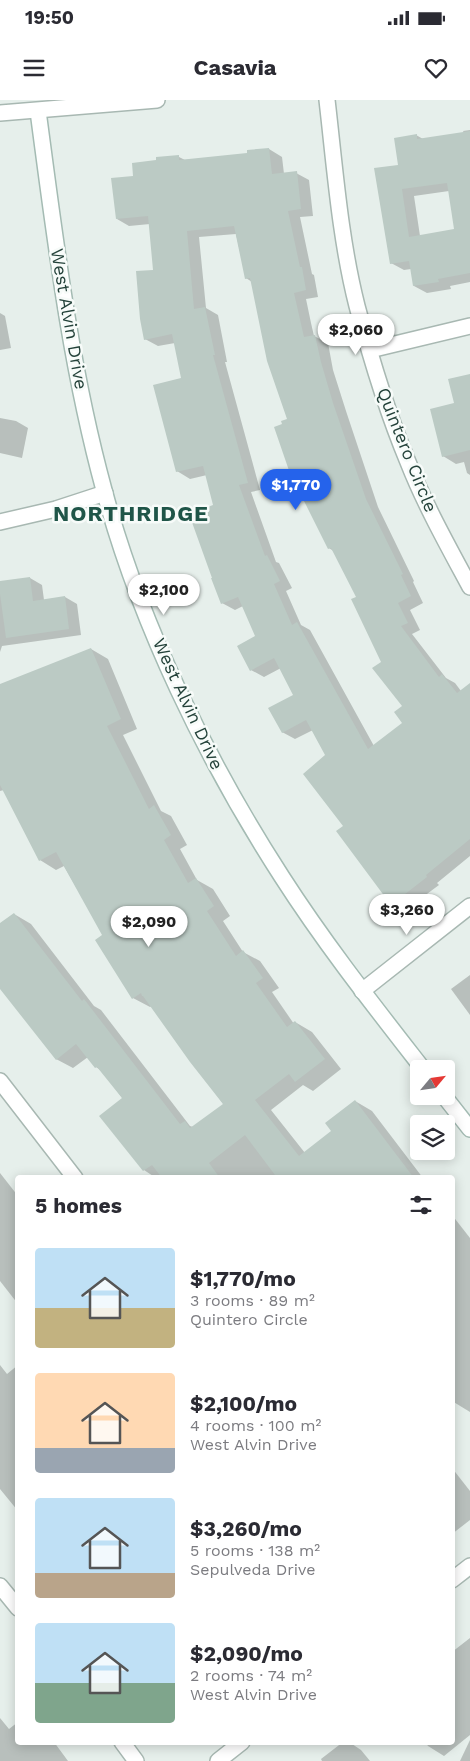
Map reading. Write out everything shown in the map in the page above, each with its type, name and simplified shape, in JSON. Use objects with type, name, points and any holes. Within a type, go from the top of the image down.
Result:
[{"type":"street","points":[[0,113],[157,100]]},
{"type":"street","name":"Quintero Circle","points":[[327,100],[346,247],[357,305],[370,350],[392,421],[408,464],[470,588]]},
{"type":"street","name":"West Alvin Drive","points":[[38,111],[58,265],[73,353],[93,449],[104,493],[130,572],[156,638],[196,725],[235,800],[282,878],[362,991],[416,1060]]},
{"type":"street","points":[[370,350],[470,326]]},
{"type":"street","points":[[0,522],[56,510],[104,493]]},
{"type":"street","points":[[362,991],[470,906]]},
{"type":"street","points":[[0,1081],[73,1175]]},
{"type":"street","points":[[451,1105],[470,1129]]},
{"type":"street","points":[[455,1578],[470,1566]]},
{"type":"street","points":[[0,1586],[15,1604]]},
{"type":"street","points":[[124,1745],[136,1761]]},
{"type":"street","points":[[218,1761],[238,1745]]},
{"type":"building","points":[[470,131],[470,273],[438,279],[439,282],[413,286],[409,261],[390,264],[374,168],[398,165],[394,138],[417,134],[417,139]],"holes":[[[447,183],[454,229],[409,237],[402,189]]]},
{"type":"building","points":[[269,148],[272,174],[297,171],[301,209],[288,211],[306,290],[294,293],[304,337],[315,335],[333,403],[366,499],[403,574],[401,575],[411,596],[398,603],[408,623],[401,626],[439,677],[442,674],[457,693],[470,683],[470,839],[426,875],[427,877],[391,905],[336,831],[343,826],[303,774],[325,755],[306,720],[282,733],[268,708],[293,695],[274,658],[250,671],[237,646],[255,636],[238,597],[221,604],[189,514],[213,505],[203,466],[176,472],[153,385],[181,378],[172,334],[144,340],[140,319],[136,271],[153,270],[148,216],[116,219],[111,178],[133,176],[132,163],[156,160],[156,157],[179,155],[179,160],[247,153],[247,150]],"holes":[[[234,226],[245,279],[250,278],[267,361],[287,419],[281,421],[282,424],[274,427],[295,488],[297,487],[328,549],[331,548],[356,597],[351,599],[381,662],[372,668],[402,706],[394,712],[402,723],[368,749],[297,622],[292,625],[274,584],[280,581],[267,555],[265,556],[239,485],[248,483],[213,355],[215,355],[205,307],[194,309],[187,231]]]},
{"type":"building","points":[[470,374],[470,450],[442,457],[430,409],[454,403],[448,379]]},
{"type":"building","points":[[30,577],[33,601],[65,596],[69,629],[6,638],[0,581]]},
{"type":"building","points":[[91,648],[121,719],[107,726],[149,809],[154,805],[171,835],[164,840],[188,883],[196,878],[214,906],[207,911],[236,956],[243,950],[263,978],[256,983],[287,1027],[295,1021],[325,1059],[295,1082],[289,1074],[255,1100],[299,1156],[331,1131],[325,1123],[355,1100],[412,1175],[275,1175],[245,1135],[209,1163],[218,1175],[160,1175],[152,1165],[143,1171],[99,1116],[122,1098],[76,1044],[56,1060],[0,989],[0,923],[14,913],[82,1001],[84,999],[180,1124],[185,1121],[190,1128],[223,1104],[190,1062],[141,993],[132,999],[95,940],[102,935],[56,852],[39,861],[0,785],[0,684]]},
{"type":"district","name":"NORTHRIDGE","points":[[131,513]]}]
